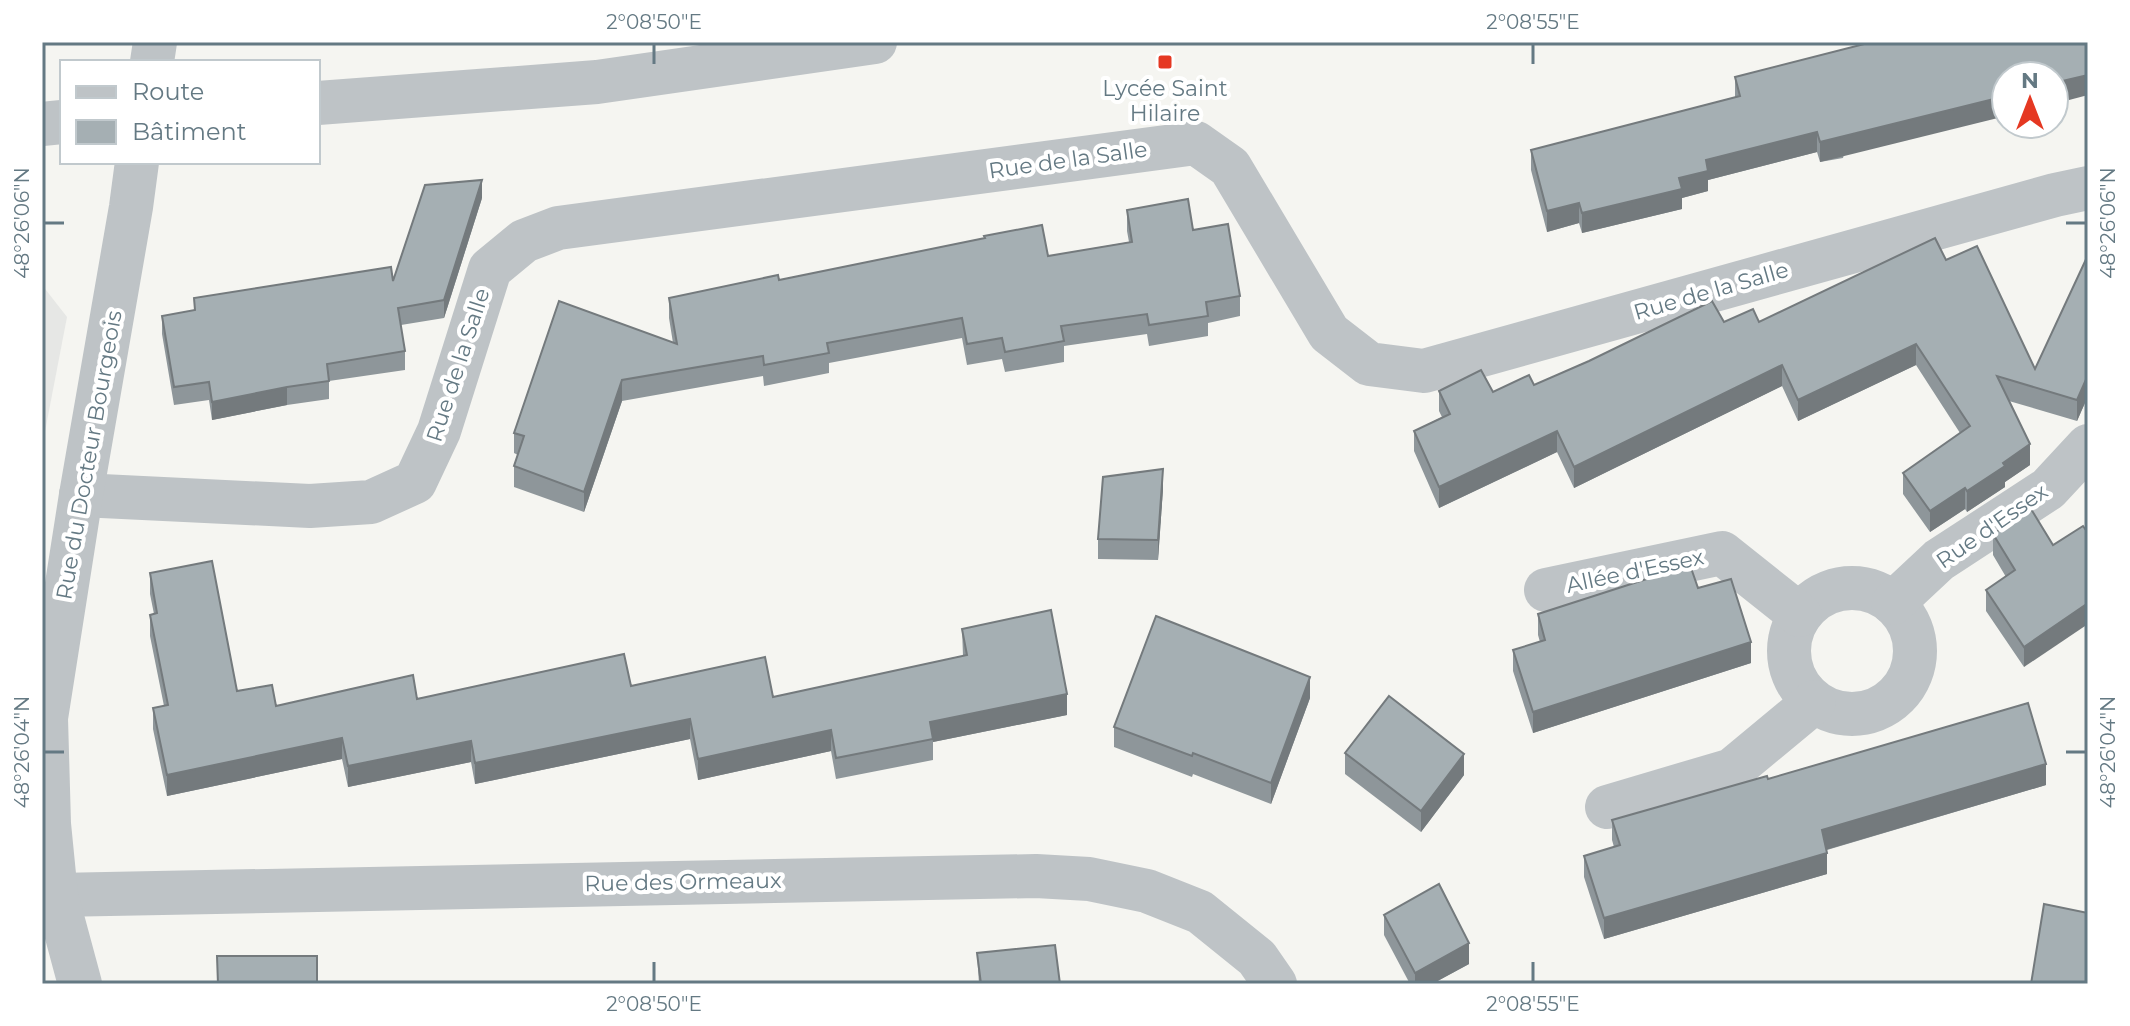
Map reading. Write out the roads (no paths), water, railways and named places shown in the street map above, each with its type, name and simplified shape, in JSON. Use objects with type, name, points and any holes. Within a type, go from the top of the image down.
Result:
[{"type":"street","points":[[320,103],[597,82],[875,42]]},
{"type":"street","name":"Rue de la Salle","points":[[81,495],[310,506],[371,502],[415,482],[439,431],[490,269],[524,241],[558,228],[1196,143],[1230,167],[1329,333],[1369,364],[1424,371],[2088,188]]},
{"type":"street","name":"Rue du Docteur Bourgeois","points":[[80,984],[56,895],[49,824],[46,718],[137,164]]},
{"type":"street","name":"Rue d'Essex","points":[[1893,603],[1939,560],[2048,489],[2088,446]]},
{"type":"street","name":"Allée d'Essex","points":[[1546,590],[1722,553],[1800,615]]},
{"type":"street","points":[[1839,588],[1874,591],[1893,603],[1907,620],[1915,651],[1912,672],[1899,693],[1882,707],[1861,714],[1834,712],[1814,702],[1801,690],[1791,670],[1788,648],[1793,627],[1800,615],[1815,599],[1839,588]]},
{"type":"street","points":[[1607,807],[1732,770],[1814,702]]},
{"type":"street","name":"Rue des Ormeaux","points":[[56,895],[1063,877],[1147,891],[1200,912],[1257,958],[1275,984]]},
{"type":"place","name":"Lycée Saint Hilaire","points":[[1165,62]]}]
